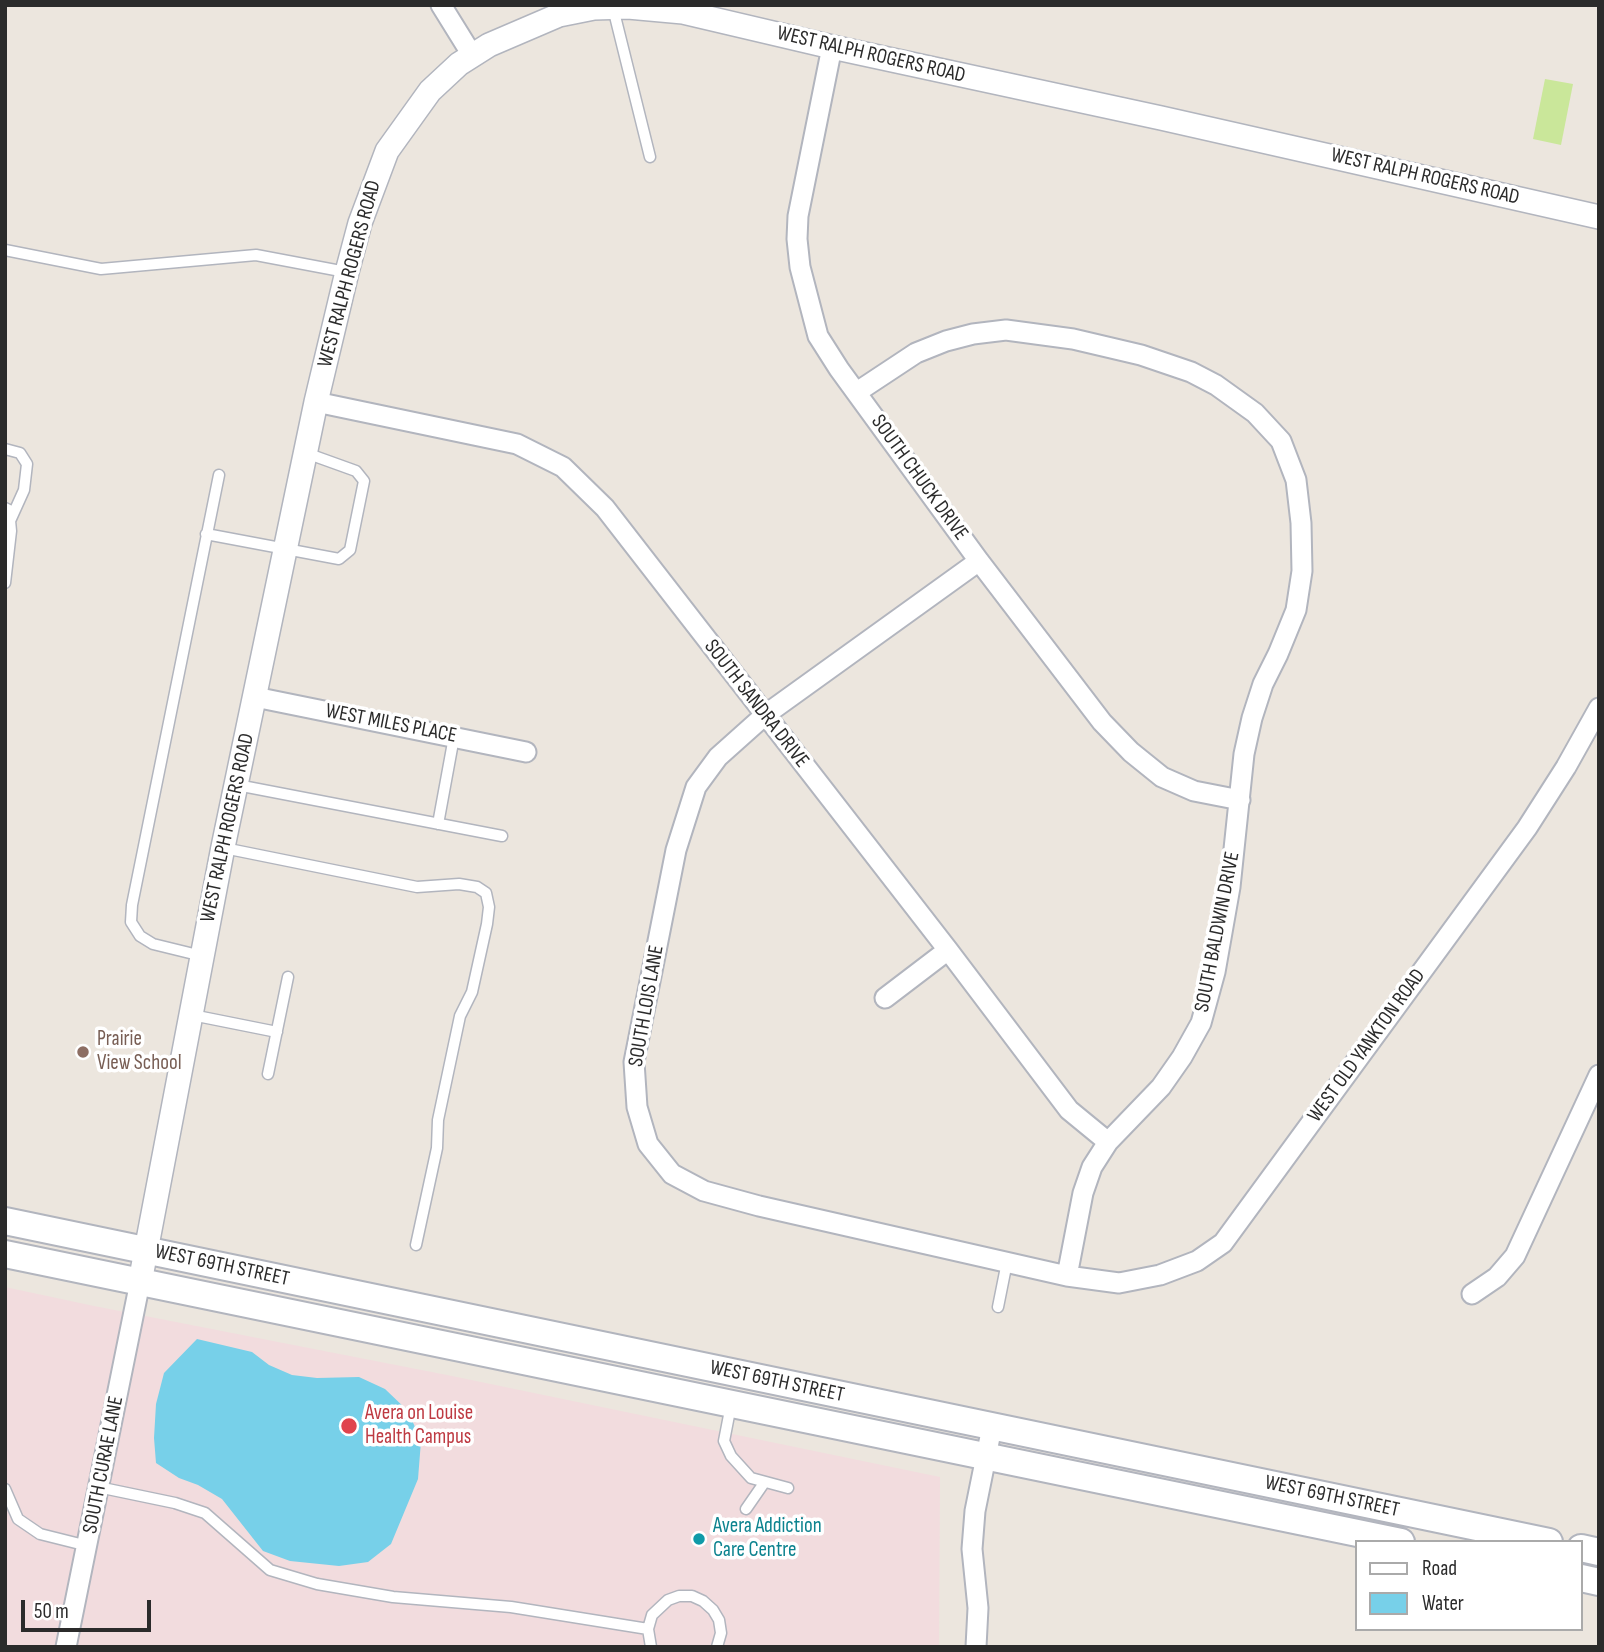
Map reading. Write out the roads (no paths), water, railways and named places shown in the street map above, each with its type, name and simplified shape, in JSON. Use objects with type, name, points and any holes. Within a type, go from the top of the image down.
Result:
[{"type":"main road","name":"WEST 69TH STREET","points":[[5,1222],[1539,1540]]},
{"type":"main road","name":"WEST 69TH STREET","points":[[5,1254],[1391,1540]]},
{"type":"street","points":[[441,5],[472,55]]},
{"type":"street","name":"WEST RALPH ROGERS ROAD","points":[[140,1282],[223,848],[305,453],[347,272],[371,191],[387,151],[430,91],[472,55],[524,29],[559,16],[594,8],[635,6],[683,12],[1599,216]]},
{"type":"street","name":"SOUTH CHUCK DRIVE","points":[[832,47],[798,216],[797,239],[808,302],[818,336],[839,369],[979,561],[1102,722],[1131,752],[1162,778],[1194,791],[1240,800]]},
{"type":"street","name":"SOUTH BALDWIN DRIVE","points":[[857,392],[916,353],[973,334],[1006,331],[1073,339],[1154,359],[1191,372],[1216,385],[1255,413],[1281,441],[1296,480],[1301,523],[1302,571],[1296,610],[1263,684],[1252,718],[1244,754],[1230,887],[1215,972],[1201,1023],[1161,1087],[1108,1142],[1092,1167],[1083,1193],[1067,1276]]},
{"type":"street","name":"SOUTH SANDRA DRIVE","points":[[316,402],[517,443],[562,467],[605,508],[1069,1110],[1108,1142]]},
{"type":"street","name":"SOUTH LOIS LANE","points":[[979,561],[765,715],[718,757],[696,787],[676,850],[634,1062],[637,1107],[648,1144],[672,1174],[704,1191],[1067,1276]]},
{"type":"street","name":"WEST MILES PLACE","points":[[256,697],[526,752]]},
{"type":"street","name":"WEST OLD YANKTON ROAD","points":[[1067,1276],[1119,1283],[1160,1275],[1197,1261],[1223,1242],[1527,828],[1599,708]]},
{"type":"street","points":[[885,998],[948,950]]},
{"type":"street","points":[[1472,1294],[1497,1277],[1515,1256],[1599,1075]]},
{"type":"street","name":"SOUTH CURAE LANE","points":[[66,1647],[140,1282]]},
{"type":"street","points":[[976,1647],[978,1608],[972,1549],[975,1511],[992,1427]]},
{"type":"lane","points":[[613,7],[650,157]]},
{"type":"lane","points":[[5,250],[102,269],[256,255],[347,272]]},
{"type":"lane","points":[[5,449],[20,453],[27,464],[24,489],[10,521]]},
{"type":"lane","points":[[206,534],[339,559],[350,550],[364,481],[356,471],[305,453]]},
{"type":"lane","points":[[202,956],[153,944],[140,936],[131,922],[132,905],[219,475]]},
{"type":"lane","points":[[5,508],[9,510],[10,521],[9,562],[5,583]]},
{"type":"lane","points":[[438,824],[454,737]]},
{"type":"lane","points":[[237,785],[502,836]]},
{"type":"lane","points":[[223,848],[417,887],[459,884],[477,887],[486,894],[489,907],[487,924],[472,992],[460,1016],[438,1120],[438,1148],[416,1245]]},
{"type":"lane","points":[[268,1074],[288,977]]},
{"type":"lane","points":[[191,1015],[277,1032]]},
{"type":"lane","points":[[998,1307],[1007,1262]]},
{"type":"lane","points":[[732,1404],[724,1441],[731,1456],[751,1478],[788,1488]]},
{"type":"lane","points":[[746,1509],[764,1483]]},
{"type":"lane","points":[[98,1488],[175,1503],[205,1513],[270,1570],[317,1584],[393,1597],[511,1607],[648,1629]]},
{"type":"lane","points":[[5,1489],[18,1519],[40,1534],[88,1546]]},
{"type":"lane","points":[[651,1647],[648,1629],[652,1615],[668,1600],[678,1596],[692,1596],[713,1609],[719,1620],[721,1633],[718,1647]]},
{"type":"water","points":[[197,1339],[252,1352],[269,1365],[292,1375],[317,1378],[359,1377],[385,1389],[408,1411],[421,1441],[418,1479],[391,1544],[368,1562],[339,1566],[290,1561],[263,1551],[222,1499],[179,1478],[156,1463],[156,1404],[164,1373]]},
{"type":"place","name":"Prairie View School","points":[[83,1052]]},
{"type":"place","name":"Avera on Louise Health Campus","points":[[349,1426]]},
{"type":"place","name":"Avera Addiction Care Centre","points":[[699,1539]]}]
